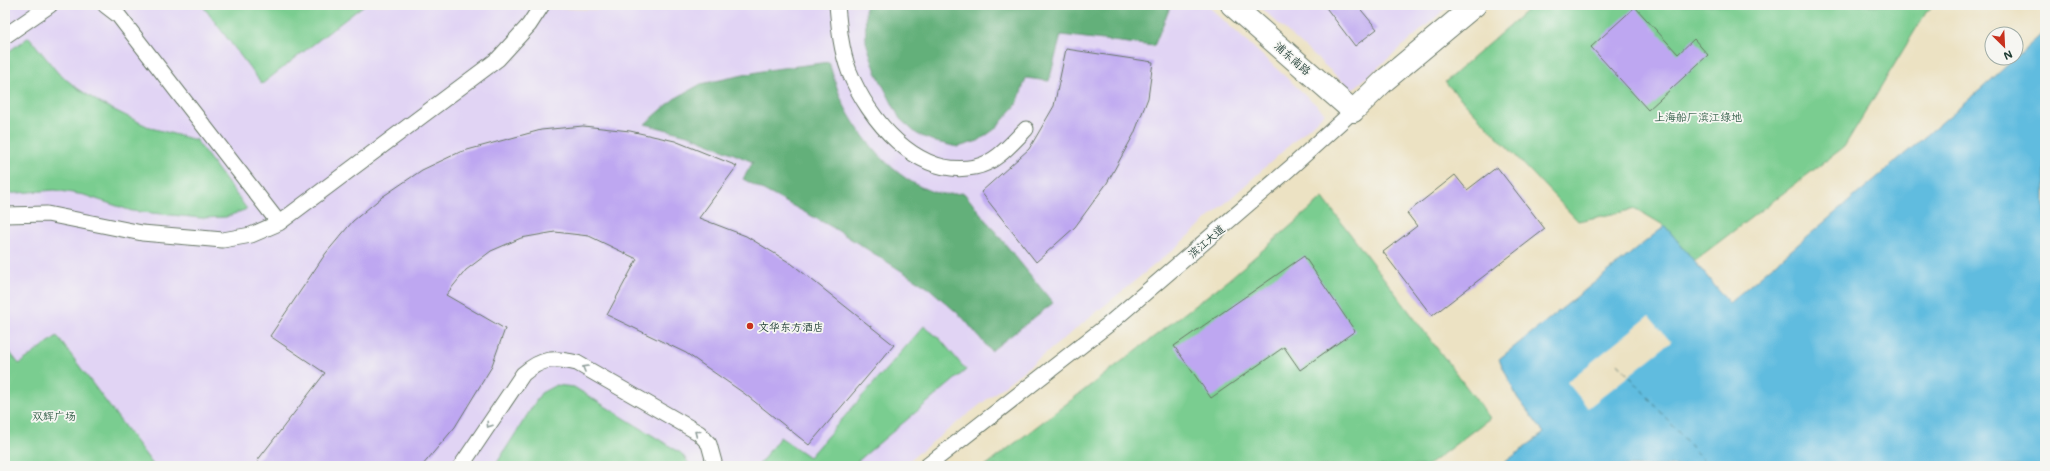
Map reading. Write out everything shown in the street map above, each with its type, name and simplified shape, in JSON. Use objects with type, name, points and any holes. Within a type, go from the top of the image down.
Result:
[{"type":"street","name":"浦东南路","points":[[1232,5],[1353,111]]},
{"type":"street","name":"滨江大道","points":[[1353,111],[1385,80],[1475,5]]},
{"type":"lane","points":[[5,36],[50,5]]},
{"type":"lane","points":[[105,5],[118,15],[279,223]]},
{"type":"lane","points":[[5,215],[47,214],[142,233],[222,240],[251,235],[279,223],[498,59],[529,25],[542,5]]},
{"type":"lane","points":[[837,5],[840,39],[849,70],[863,101],[878,121],[896,140],[921,159],[949,169],[976,167],[1000,155],[1026,129]]},
{"type":"lane","name":"滨江大道","points":[[927,466],[1109,324],[1289,169],[1353,111]]},
{"type":"lane","points":[[461,466],[524,374],[535,364],[548,359],[563,359],[577,363],[699,433],[709,444],[715,466]]},
{"type":"shaded area","points":[[5,5],[528,5],[540,8],[639,11],[670,5],[1207,5],[1325,113],[1179,245],[1056,345],[902,466],[154,466],[57,336],[19,364],[5,346]]},
{"type":"shaded area","points":[[1258,5],[1450,5],[1352,90]]},
{"type":"green space","points":[[202,5],[364,5],[262,84]]},
{"type":"green space","points":[[865,5],[1171,5],[1154,46],[1061,35],[1049,81],[1026,78],[1017,104],[995,129],[978,141],[958,147],[936,142],[917,134],[900,119],[876,72],[866,42]]},
{"type":"green space","name":"上海船厂滨江绿地","points":[[1533,5],[1935,5],[1927,11],[1844,147],[1694,261],[1665,226],[1636,209],[1578,221],[1445,82]]},
{"type":"green space","points":[[29,37],[58,73],[100,103],[151,128],[196,140],[247,209],[226,217],[201,218],[132,211],[84,195],[55,190],[5,194],[5,54]]},
{"type":"green space","points":[[829,62],[839,93],[847,111],[864,137],[887,163],[900,174],[928,190],[943,194],[964,193],[1053,303],[991,351],[963,318],[930,289],[832,227],[743,179],[753,162],[691,136],[645,124],[674,99],[701,84],[767,70]]},
{"type":"green space","points":[[1323,198],[1490,418],[1427,466],[985,466],[1228,280]]},
{"type":"green space","points":[[924,326],[940,339],[966,370],[852,466],[758,466],[780,437],[809,457]]},
{"type":"green space","name":"双辉广场","points":[[57,336],[154,466],[5,466],[5,346],[19,364]]},
{"type":"green space","points":[[556,385],[574,387],[681,453],[691,466],[495,466],[541,393]]},
{"type":"water","points":[[2045,31],[2045,466],[1500,466],[1544,433],[1517,397],[1499,359],[1665,226],[1729,303],[2006,66],[2024,66],[2024,50]]},
{"type":"pier","points":[[1649,316],[1671,342],[1588,408],[1567,382]]},
{"type":"building","points":[[1324,5],[1357,5],[1377,29],[1355,46]]},
{"type":"building","points":[[1635,7],[1678,54],[1694,39],[1708,55],[1648,110],[1591,47]]},
{"type":"building","points":[[1066,49],[1153,62],[1148,98],[1134,134],[1107,183],[1075,227],[1036,262],[981,192],[1029,149],[1054,106]]},
{"type":"building","points":[[583,126],[630,131],[675,141],[737,166],[699,218],[746,236],[792,264],[894,345],[809,445],[745,394],[686,353],[607,315],[637,259],[589,236],[555,232],[521,238],[491,251],[466,270],[446,295],[505,329],[491,368],[455,427],[422,466],[263,466],[257,461],[325,373],[270,336],[326,253],[353,221],[382,197],[422,170],[460,152],[541,130]]},
{"type":"building","points":[[1497,167],[1545,229],[1432,316],[1383,252],[1417,226],[1407,213],[1455,175],[1467,190]]},
{"type":"building","points":[[1304,256],[1355,331],[1300,370],[1284,347],[1211,398],[1174,346]]},
{"type":"ferry route","points":[[1618,363],[1708,466]]},
{"type":"place","name":"文华东方酒店","points":[[750,326]]}]
